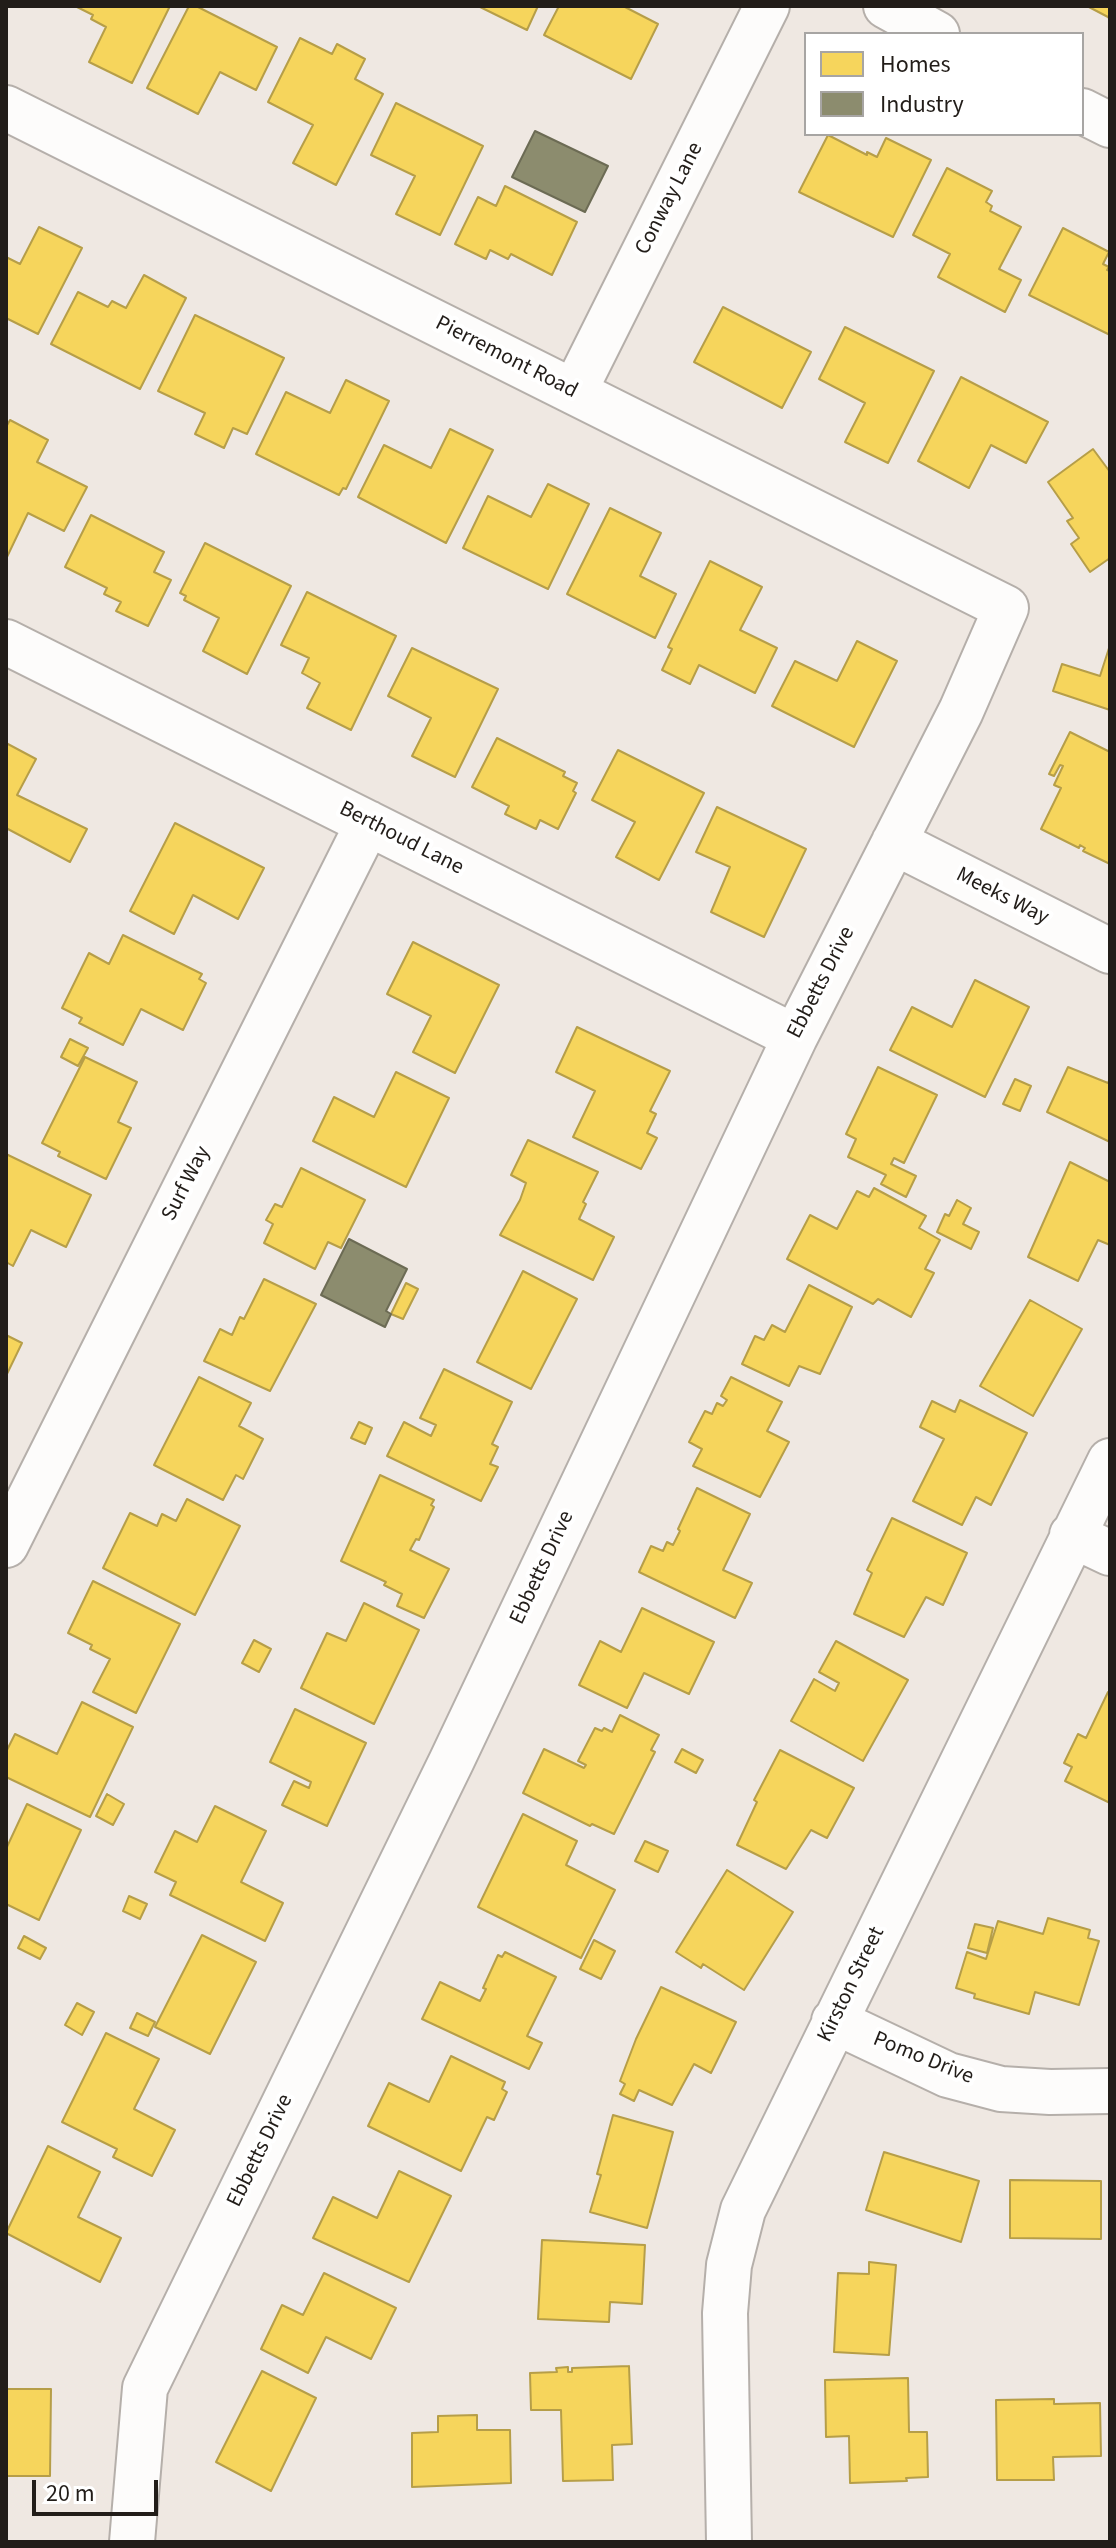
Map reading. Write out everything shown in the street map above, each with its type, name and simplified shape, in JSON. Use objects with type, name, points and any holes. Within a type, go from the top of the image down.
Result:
[{"type":"street","name":"Conway Lane","points":[[574,392],[767,6]]},
{"type":"street","points":[[886,6],[933,32]]},
{"type":"street","name":"Pierremont Road","points":[[6,108],[1006,608]]},
{"type":"street","points":[[1084,112],[1110,125]]},
{"type":"street","name":"Ebbetts Drive","points":[[132,2542],[145,2388],[451,1762],[795,1037],[961,711],[1006,608]]},
{"type":"street","name":"Berthoud Lane","points":[[6,642],[795,1037]]},
{"type":"street","name":"Surf Way","points":[[6,1545],[368,823]]},
{"type":"street","name":"Meeks Way","points":[[894,842],[1110,951]]},
{"type":"street","name":"Kirston Street","points":[[729,2542],[725,2313],[729,2265],[743,2210],[834,2021],[1091,1544],[1110,1461]]},
{"type":"street","name":"Pomo Drive","points":[[834,2021],[948,2075],[1001,2089],[1110,2091]]},
{"type":"building: Homes","points":[[75,6],[170,6],[132,83],[89,62],[106,27],[91,19],[93,15]]},
{"type":"building: Homes","points":[[189,6],[196,6],[277,47],[256,90],[220,72],[198,114],[147,88]]},
{"type":"building: Homes","points":[[478,6],[538,6],[527,30]]},
{"type":"building: Homes","points":[[559,6],[623,6],[658,24],[631,79],[544,35]]},
{"type":"building: Homes","points":[[1087,6],[1110,6],[1110,20],[1108,17]]},
{"type":"building: Homes","points":[[300,38],[332,54],[337,44],[365,59],[355,79],[383,94],[336,185],[293,163],[313,125],[268,102]]},
{"type":"building: Homes","points":[[396,103],[483,146],[440,235],[396,214],[415,176],[371,155]]},
{"type":"building: Homes","points":[[827,136],[877,157],[886,138],[931,160],[893,237],[799,192]]},
{"type":"building: Homes","points":[[947,168],[992,191],[986,202],[992,206],[990,211],[1021,227],[999,269],[1021,280],[1005,312],[938,277],[950,254],[913,235]]},
{"type":"building: Homes","points":[[505,186],[577,222],[552,275],[511,254],[508,259],[490,250],[486,259],[455,244],[478,197],[496,206]]},
{"type":"building: Homes","points":[[39,227],[82,248],[38,334],[6,318],[6,257],[20,264]]},
{"type":"building: Homes","points":[[1063,228],[1109,252],[1103,264],[1110,271],[1110,335],[1029,295]]},
{"type":"building: Homes","points":[[144,275],[186,298],[140,389],[51,344],[78,292],[108,307],[112,301],[126,308]]},
{"type":"building: Homes","points":[[723,307],[811,352],[782,408],[694,362]]},
{"type":"building: Homes","points":[[195,315],[284,358],[247,434],[233,428],[224,448],[195,434],[205,413],[158,391]]},
{"type":"building: Homes","points":[[845,327],[934,371],[888,463],[845,442],[865,403],[819,379]]},
{"type":"building: Homes","points":[[961,377],[1048,422],[1026,463],[991,445],[969,488],[918,461]]},
{"type":"building: Homes","points":[[346,380],[389,401],[346,489],[343,488],[339,495],[256,454],[286,392],[330,413]]},
{"type":"building: Homes","points":[[10,420],[48,440],[37,462],[87,487],[64,531],[28,513],[7,557],[6,427]]},
{"type":"building: Homes","points":[[450,429],[493,450],[446,543],[358,497],[384,445],[431,468]]},
{"type":"building: Homes","points":[[1093,449],[1110,472],[1110,558],[1090,572],[1071,544],[1079,538],[1067,521],[1073,518],[1048,482]]},
{"type":"building: Homes","points":[[548,484],[589,504],[548,589],[463,548],[488,496],[531,517]]},
{"type":"building: Homes","points":[[610,508],[661,533],[640,576],[676,594],[655,638],[567,594]]},
{"type":"building: Homes","points":[[91,515],[164,552],[154,572],[171,580],[148,626],[116,611],[121,602],[104,594],[107,588],[65,567]]},
{"type":"building: Homes","points":[[205,543],[291,586],[247,674],[203,651],[219,618],[184,600],[186,596],[180,593]]},
{"type":"building: Homes","points":[[710,561],[762,587],[740,630],[777,648],[755,693],[699,665],[690,684],[662,670],[672,649],[668,647]]},
{"type":"building: Homes","points":[[307,592],[396,636],[351,730],[307,708],[320,683],[302,673],[309,658],[281,645]]},
{"type":"building: Homes","points":[[857,641],[897,661],[854,747],[772,706],[795,661],[837,681]]},
{"type":"building: Homes","points":[[1110,645],[1110,710],[1053,691],[1062,664],[1100,676]]},
{"type":"building: Homes","points":[[412,648],[498,689],[455,777],[412,756],[431,718],[388,696]]},
{"type":"building: Homes","points":[[1070,732],[1110,752],[1110,864],[1083,851],[1085,848],[1080,845],[1079,848],[1041,829],[1061,788],[1054,785],[1063,766],[1060,765],[1054,776],[1049,774]]},
{"type":"building: Homes","points":[[497,738],[565,772],[563,776],[577,783],[573,791],[576,793],[558,829],[540,820],[536,829],[505,814],[509,806],[472,787]]},
{"type":"building: Homes","points":[[6,743],[36,759],[17,795],[87,829],[70,862],[6,828]]},
{"type":"building: Homes","points":[[618,750],[704,793],[659,880],[616,857],[635,822],[592,800]]},
{"type":"building: Homes","points":[[717,807],[806,849],[764,937],[711,912],[730,867],[696,852]]},
{"type":"building: Homes","points":[[175,823],[264,868],[238,919],[193,895],[174,934],[130,911]]},
{"type":"building: Homes","points":[[123,935],[202,974],[199,979],[206,983],[183,1030],[141,1009],[123,1045],[79,1023],[82,1018],[62,1008],[89,953],[109,964]]},
{"type":"building: Homes","points":[[413,942],[499,985],[455,1073],[413,1052],[431,1016],[387,994]]},
{"type":"building: Homes","points":[[975,980],[1029,1007],[985,1097],[890,1050],[912,1007],[952,1027]]},
{"type":"building: Homes","points":[[577,1027],[670,1071],[650,1111],[656,1114],[647,1133],[657,1138],[641,1169],[573,1137],[595,1091],[556,1072]]},
{"type":"building: Homes","points":[[70,1039],[88,1048],[78,1066],[61,1057]]},
{"type":"building: Homes","points":[[85,1057],[137,1082],[118,1122],[131,1128],[106,1179],[58,1156],[60,1152],[42,1143]]},
{"type":"building: Homes","points":[[878,1067],[937,1095],[904,1163],[894,1158],[891,1164],[916,1176],[906,1197],[881,1184],[886,1175],[848,1157],[856,1139],[846,1134]]},
{"type":"building: Homes","points":[[1068,1067],[1108,1083],[1110,1078],[1110,1142],[1047,1112]]},
{"type":"building: Homes","points":[[396,1072],[449,1098],[406,1187],[313,1141],[334,1097],[374,1117]]},
{"type":"building: Homes","points":[[1015,1079],[1031,1086],[1020,1111],[1003,1104]]},
{"type":"building: Homes","points":[[528,1140],[598,1172],[583,1202],[586,1204],[579,1219],[614,1237],[593,1280],[500,1235],[526,1183],[511,1175]]},
{"type":"building: Homes","points":[[6,1154],[91,1195],[66,1247],[31,1230],[13,1266],[6,1262]]},
{"type":"building: Homes","points":[[1070,1162],[1110,1182],[1110,1245],[1098,1240],[1078,1281],[1028,1257]]},
{"type":"building: Homes","points":[[301,1168],[365,1200],[341,1248],[328,1242],[315,1269],[264,1243],[273,1224],[266,1220],[275,1204],[282,1207]]},
{"type":"building: Homes","points":[[874,1188],[926,1216],[919,1228],[940,1240],[925,1269],[934,1273],[911,1317],[878,1299],[873,1304],[787,1259],[810,1215],[837,1229],[857,1191],[869,1197]]},
{"type":"building: Homes","points":[[957,1200],[971,1208],[963,1224],[979,1232],[971,1249],[937,1232],[945,1214],[949,1216]]},
{"type":"building: Homes","points":[[523,1271],[577,1299],[531,1389],[477,1362]]},
{"type":"building: Homes","points":[[264,1279],[316,1304],[270,1391],[204,1361],[220,1329],[232,1335],[240,1317],[244,1319]]},
{"type":"building: Homes","points":[[406,1283],[418,1289],[403,1319],[391,1314]]},
{"type":"building: Homes","points":[[809,1285],[852,1307],[820,1374],[799,1366],[789,1386],[742,1364],[755,1336],[764,1340],[772,1325],[785,1332]]},
{"type":"building: Homes","points":[[1030,1300],[1082,1329],[1033,1416],[980,1386]]},
{"type":"building: Homes","points":[[6,1335],[22,1343],[6,1376]]},
{"type":"building: Homes","points":[[444,1369],[512,1402],[492,1444],[498,1447],[490,1464],[498,1467],[481,1501],[387,1456],[404,1422],[431,1436],[436,1425],[420,1418]]},
{"type":"building: Homes","points":[[199,1377],[251,1403],[239,1426],[263,1439],[243,1479],[236,1475],[223,1500],[154,1465]]},
{"type":"building: Homes","points":[[731,1377],[782,1402],[767,1431],[789,1442],[760,1497],[693,1466],[702,1449],[689,1442],[705,1411],[712,1414],[717,1403],[723,1406],[727,1400],[721,1396]]},
{"type":"building: Homes","points":[[960,1400],[1027,1433],[991,1505],[976,1497],[962,1525],[913,1501],[944,1439],[920,1427],[932,1401],[955,1412]]},
{"type":"building: Homes","points":[[359,1422],[372,1428],[365,1444],[351,1438]]},
{"type":"building: Homes","points":[[380,1475],[434,1500],[431,1505],[434,1507],[419,1540],[416,1539],[410,1550],[449,1569],[424,1618],[397,1606],[402,1594],[384,1585],[386,1582],[341,1561]]},
{"type":"building: Homes","points":[[697,1488],[750,1514],[723,1570],[752,1583],[735,1618],[639,1572],[651,1546],[663,1551],[667,1542],[673,1545]]},
{"type":"building: Homes","points":[[187,1499],[240,1526],[195,1615],[103,1568],[130,1513],[157,1526],[162,1514],[176,1521]]},
{"type":"building: Homes","points":[[892,1518],[967,1553],[943,1605],[926,1597],[904,1637],[854,1614],[872,1573],[867,1570]]},
{"type":"building: Homes","points":[[93,1581],[180,1624],[136,1713],[93,1692],[110,1659],[90,1649],[92,1645],[68,1633]]},
{"type":"building: Homes","points":[[364,1603],[419,1630],[374,1724],[301,1688],[327,1633],[346,1641]]},
{"type":"building: Homes","points":[[642,1608],[714,1642],[689,1694],[644,1673],[627,1708],[579,1685],[600,1641],[621,1652]]},
{"type":"building: Homes","points":[[254,1640],[271,1649],[259,1672],[242,1663]]},
{"type":"building: Homes","points":[[836,1641],[908,1680],[863,1761],[791,1721],[814,1679],[835,1691],[839,1683],[819,1672]]},
{"type":"building: Homes","points":[[1108,1692],[1110,1803],[1065,1781],[1072,1767],[1064,1763],[1078,1734],[1086,1738]]},
{"type":"building: Homes","points":[[82,1702],[133,1727],[90,1817],[6,1777],[6,1752],[15,1734],[57,1754]]},
{"type":"building: Homes","points":[[295,1709],[366,1743],[327,1826],[282,1805],[294,1781],[309,1788],[311,1782],[270,1762]]},
{"type":"building: Homes","points":[[620,1715],[659,1735],[651,1750],[655,1752],[614,1834],[592,1824],[590,1826],[523,1793],[544,1749],[584,1768],[586,1765],[578,1761],[595,1728],[612,1732]]},
{"type":"building: Homes","points":[[682,1749],[703,1760],[696,1773],[675,1762]]},
{"type":"building: Homes","points":[[780,1750],[854,1788],[827,1838],[811,1830],[786,1869],[737,1845],[757,1802],[754,1800]]},
{"type":"building: Homes","points":[[107,1794],[124,1804],[113,1825],[96,1816]]},
{"type":"building: Homes","points":[[27,1804],[81,1830],[39,1920],[6,1904],[6,1849]]},
{"type":"building: Homes","points":[[215,1806],[266,1831],[241,1882],[283,1903],[265,1941],[170,1895],[176,1882],[155,1872],[175,1831],[197,1842]]},
{"type":"building: Homes","points":[[523,1814],[577,1841],[566,1865],[615,1890],[581,1958],[478,1907]]},
{"type":"building: Homes","points":[[645,1841],[668,1851],[658,1872],[635,1861]]},
{"type":"building: Homes","points":[[727,1870],[793,1912],[744,1990],[703,1964],[701,1968],[676,1952]]},
{"type":"building: Homes","points":[[129,1896],[147,1904],[140,1919],[123,1911]]},
{"type":"building: Homes","points":[[1048,1918],[1090,1930],[1088,1938],[1099,1941],[1079,2005],[1035,1992],[1029,2014],[974,1998],[975,1994],[956,1988],[967,1952],[986,1959],[998,1921],[1043,1934]]},
{"type":"building: Homes","points":[[975,1924],[993,1928],[987,1953],[968,1948]]},
{"type":"building: Homes","points":[[202,1935],[256,1962],[210,2054],[155,2027]]},
{"type":"building: Homes","points":[[24,1936],[46,1948],[40,1959],[18,1948]]},
{"type":"building: Homes","points":[[594,1940],[615,1951],[601,1979],[580,1969]]},
{"type":"building: Homes","points":[[505,1952],[556,1977],[527,2036],[542,2043],[529,2069],[422,2019],[440,1982],[480,2001],[498,1955],[502,1957]]},
{"type":"building: Homes","points":[[661,1987],[736,2022],[711,2073],[694,2064],[672,2105],[639,2090],[634,2101],[620,2094],[625,2084],[620,2081],[636,2039]]},
{"type":"building: Homes","points":[[77,2003],[94,2012],[82,2035],[65,2025]]},
{"type":"building: Homes","points":[[137,2013],[155,2022],[148,2036],[130,2028]]},
{"type":"building: Homes","points":[[106,2033],[159,2059],[134,2109],[175,2130],[152,2176],[113,2157],[117,2149],[62,2122]]},
{"type":"building: Homes","points":[[451,2056],[505,2082],[502,2089],[507,2092],[494,2120],[487,2117],[461,2171],[368,2126],[389,2083],[429,2102]]},
{"type":"building: Homes","points":[[613,2115],[673,2132],[647,2228],[590,2212]]},
{"type":"building: Homes","points":[[48,2146],[100,2172],[78,2217],[121,2238],[100,2282],[6,2233]]},
{"type":"building: Homes","points":[[884,2152],[979,2181],[961,2242],[866,2210]]},
{"type":"building: Homes","points":[[399,2171],[451,2196],[409,2282],[313,2238],[333,2197],[377,2218]]},
{"type":"building: Homes","points":[[1010,2180],[1101,2181],[1101,2239],[1010,2238]]},
{"type":"building: Homes","points":[[542,2240],[645,2245],[642,2304],[610,2302],[609,2322],[538,2319]]},
{"type":"building: Homes","points":[[869,2262],[896,2265],[889,2355],[834,2352],[838,2273],[869,2274]]},
{"type":"building: Homes","points":[[324,2273],[396,2308],[371,2359],[326,2337],[308,2373],[261,2349],[282,2305],[303,2315]]},
{"type":"building: Homes","points":[[629,2366],[632,2444],[612,2445],[613,2480],[563,2481],[561,2410],[531,2410],[530,2373],[557,2372],[556,2368],[568,2367],[568,2372],[572,2372],[572,2368]]},
{"type":"building: Homes","points":[[262,2371],[316,2398],[271,2491],[216,2462]]},
{"type":"building: Homes","points":[[908,2378],[909,2432],[927,2432],[928,2477],[850,2483],[849,2436],[826,2437],[825,2380]]},
{"type":"building: Homes","points":[[6,2389],[51,2389],[50,2476],[6,2476]]},
{"type":"building: Homes","points":[[1054,2399],[1054,2404],[1100,2403],[1101,2456],[1053,2457],[1054,2480],[997,2480],[996,2400]]},
{"type":"building: Homes","points":[[477,2415],[477,2430],[510,2430],[511,2483],[412,2487],[412,2433],[438,2432],[438,2416]]},
{"type":"building: Industry","points":[[535,131],[608,166],[585,212],[512,177]]},
{"type":"building: Industry","points":[[349,1239],[407,1269],[386,1311],[391,1314],[385,1327],[321,1295]]}]
